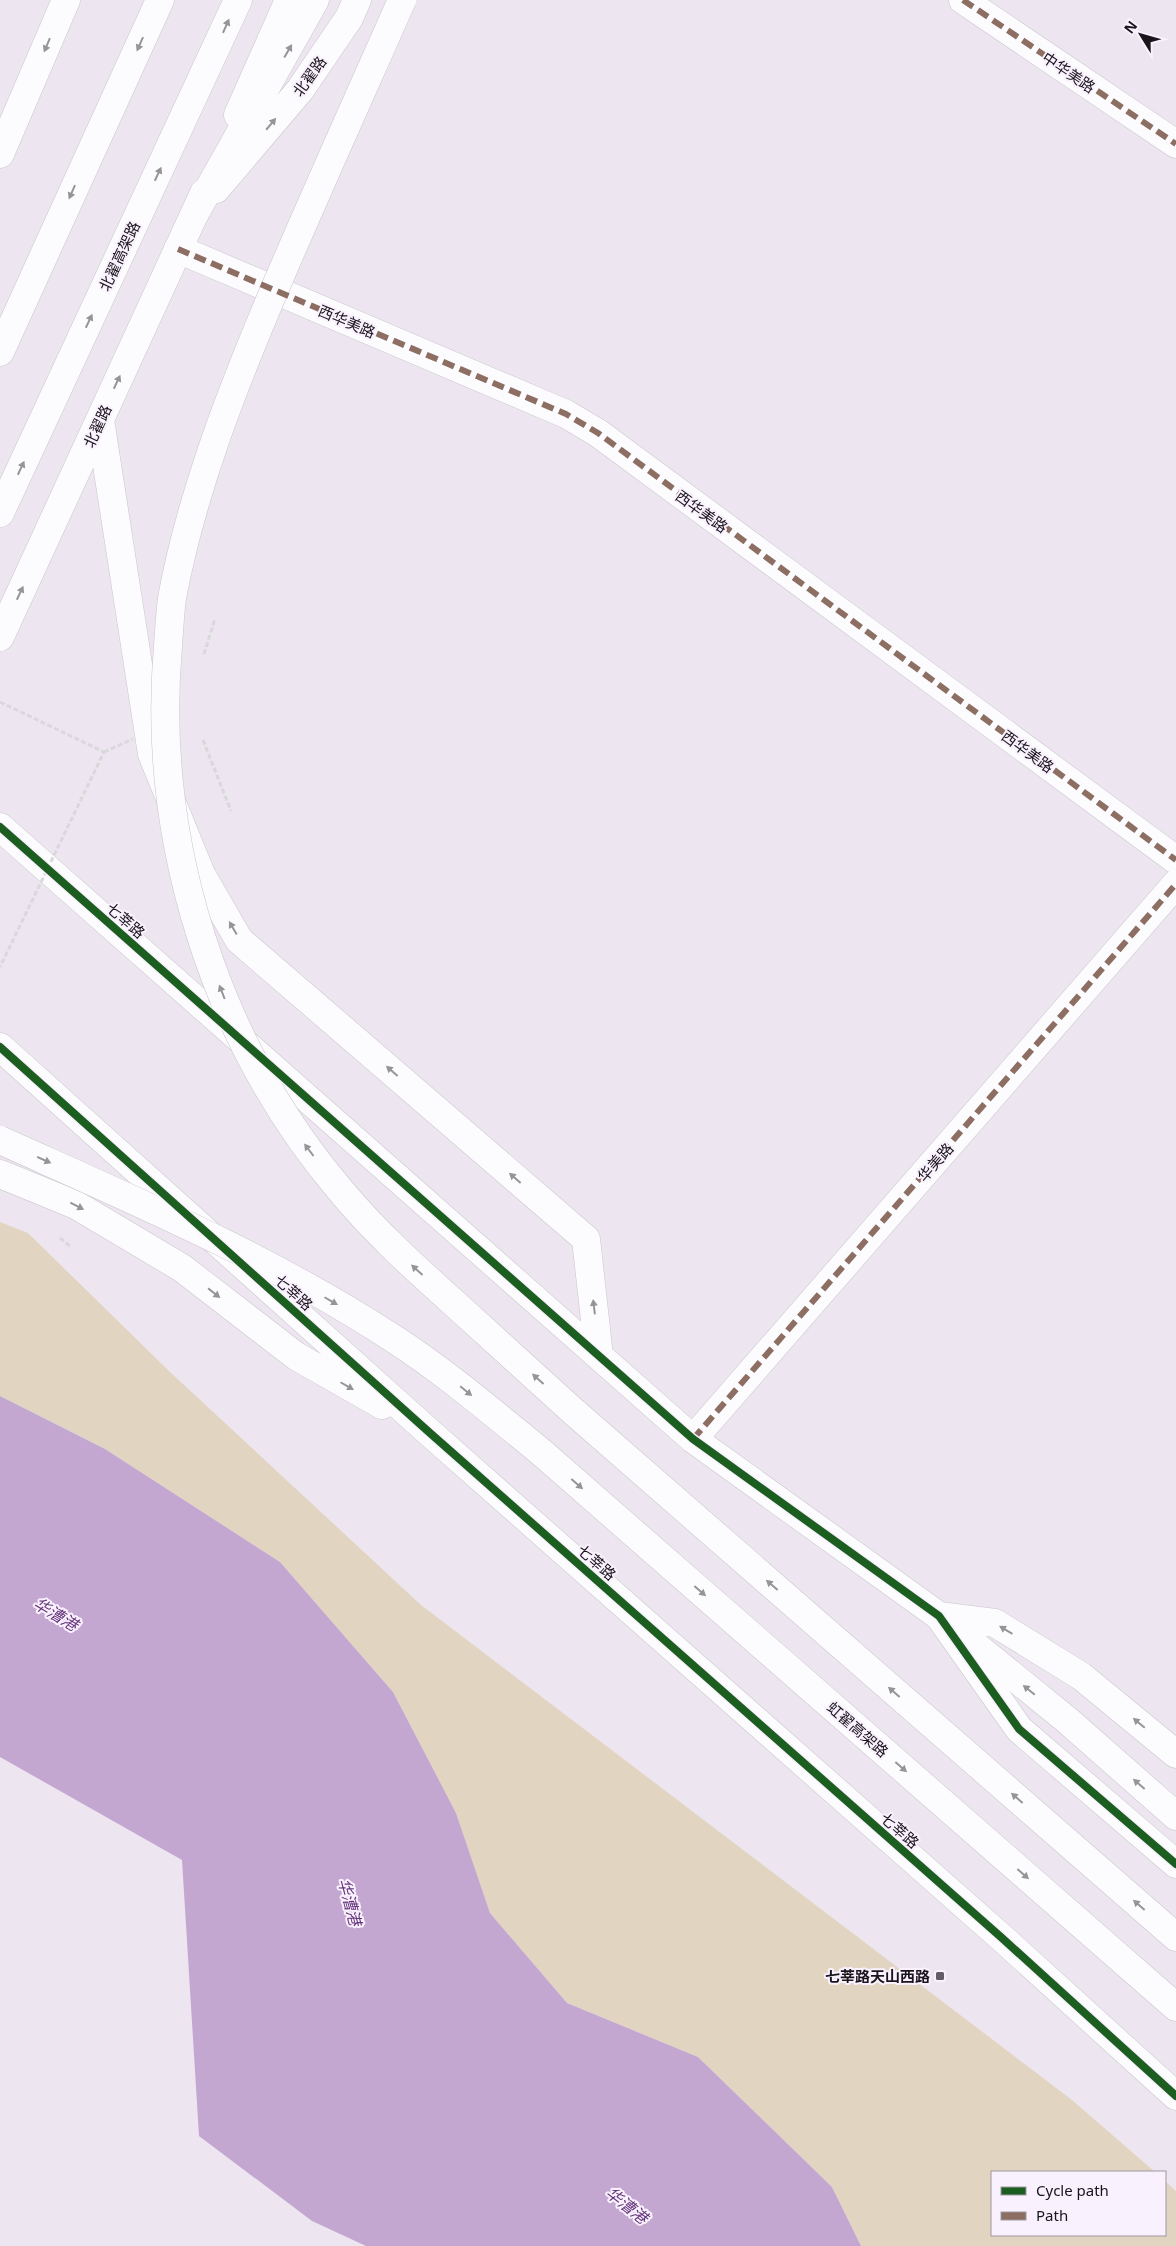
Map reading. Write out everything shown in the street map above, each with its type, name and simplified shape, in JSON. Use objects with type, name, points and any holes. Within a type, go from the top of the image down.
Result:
[{"type":"main road","points":[[0,154],[66,0]]},
{"type":"main road","points":[[0,352],[160,0]]},
{"type":"main road","name":"北翟高架路","points":[[0,513],[238,0]]},
{"type":"main road","name":"北翟路","points":[[0,637],[194,215],[289,0]]},
{"type":"main road","points":[[194,215],[315,0]]},
{"type":"main road","name":"北翟路","points":[[194,215],[300,90],[349,18],[357,0]]},
{"type":"main road","points":[[402,0],[240,370],[197,495],[172,600],[164,692],[168,775],[183,873],[202,942],[228,1007],[258,1071],[298,1135],[340,1191],[390,1244],[574,1412],[1176,1937]]},
{"type":"main road","name":"中华美路","points":[[963,0],[1176,144]]},
{"type":"main road","name":"西华美路","points":[[178,249],[566,414],[598,433],[1176,860]]},
{"type":"main road","points":[[100,420],[152,754],[201,874],[240,940],[586,1239],[599,1356]]},
{"type":"main road","name":"七莘路","points":[[0,827],[693,1439],[939,1616],[1020,1729],[1176,1864]]},
{"type":"main road","name":"华美路","points":[[693,1439],[1176,884]]},
{"type":"main road","name":"七莘路","points":[[0,1047],[430,1433],[1002,1938],[1176,2096]]},
{"type":"main road","name":"虹翟高架路","points":[[0,1140],[241,1250],[390,1336],[441,1371],[541,1452],[1176,2007]]},
{"type":"main road","points":[[0,1174],[76,1205],[182,1268],[296,1356],[430,1433]]},
{"type":"main road","points":[[939,1616],[1067,1720],[1176,1816]]},
{"type":"main road","points":[[939,1616],[995,1623],[1081,1676],[1176,1754]]},
{"type":"path","points":[[202,660],[215,619]]},
{"type":"path","points":[[0,702],[104,752],[0,966]]},
{"type":"path","points":[[202,739],[231,811]]},
{"type":"shaded area","points":[[0,1222],[28,1233],[170,1372],[421,1605],[1072,2100],[1154,2171],[991,2171],[991,2236],[1166,2236],[1166,2182],[1176,2191],[1176,2246],[861,2246],[832,2187],[698,2057],[567,2003],[490,1913],[456,1813],[393,1692],[280,1562],[105,1449],[0,1396]]},
{"type":"water","name":"华漕港","points":[[0,1396],[105,1449],[280,1562],[393,1692],[456,1813],[490,1913],[567,2003],[698,2057],[832,2187],[861,2246],[366,2246],[312,2221],[199,2136],[182,1860],[0,1757]]},
{"type":"marked path","points":[[963,0],[1176,144]]},
{"type":"marked path","points":[[178,249],[566,414],[598,433],[1176,860]]},
{"type":"marked path","points":[[693,1439],[1176,884]]},
{"type":"cycle path","points":[[0,827],[693,1439],[939,1616],[1019,1729],[1176,1864]]},
{"type":"cycle path","points":[[0,1047],[430,1433],[1002,1938],[1176,2096]]},
{"type":"place","name":"七莘路天山西路","points":[[940,1976]]}]
